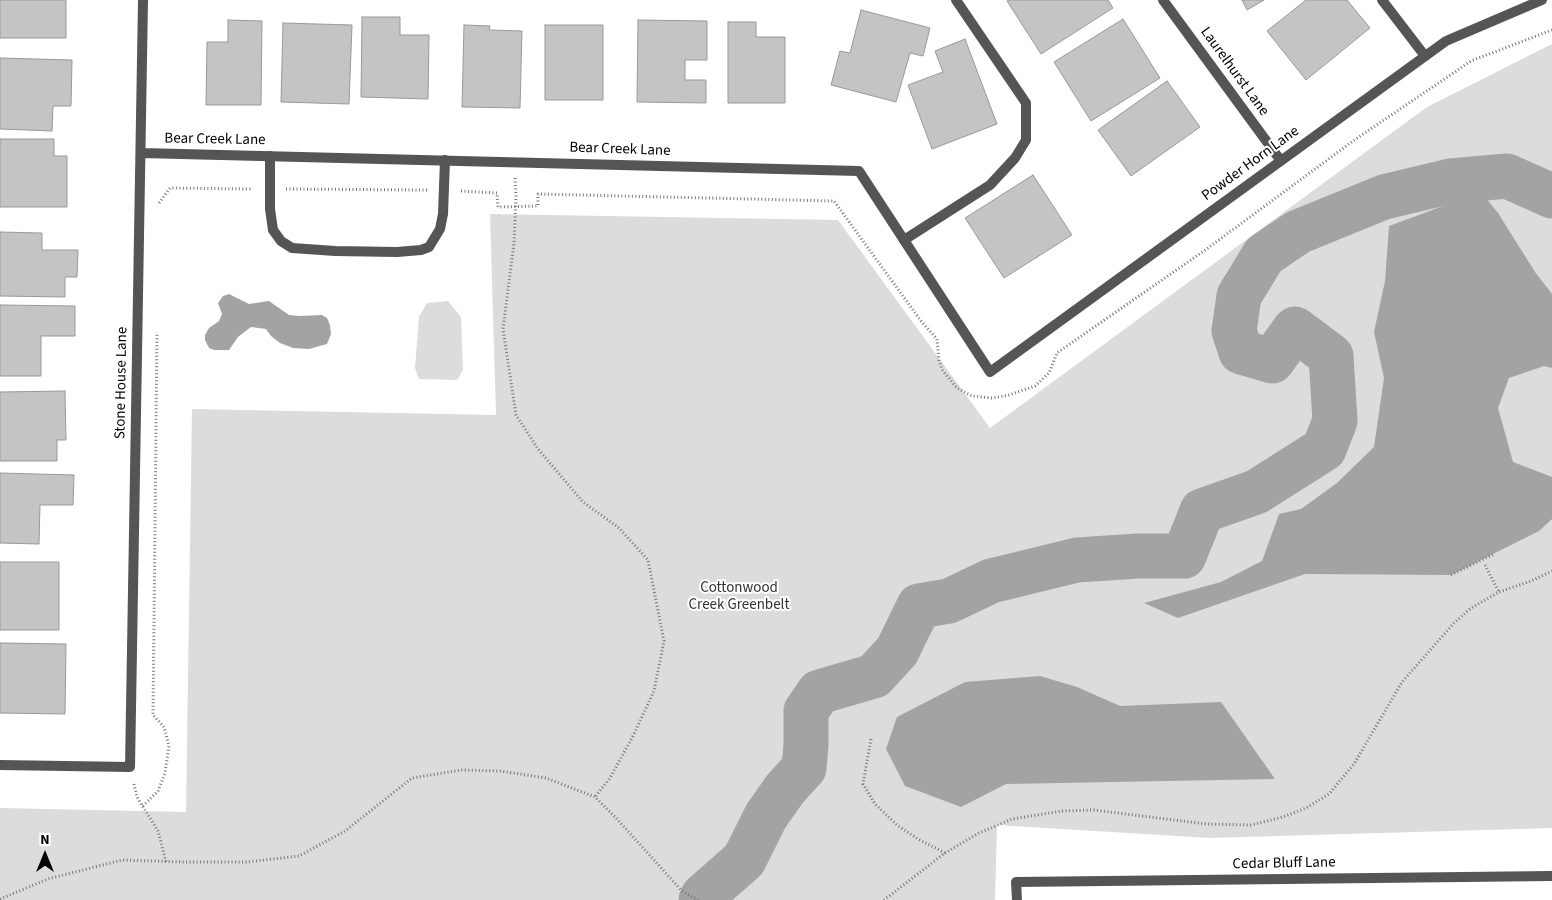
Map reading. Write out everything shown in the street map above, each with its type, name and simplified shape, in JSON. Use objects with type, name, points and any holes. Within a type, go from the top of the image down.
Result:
[{"type":"street","name":"Stone House Lane","points":[[130,767],[143,0]]},
{"type":"street","points":[[904,240],[990,185],[1015,158],[1026,140],[1026,103],[956,0]]},
{"type":"street","name":"Laurelhurst Lane","points":[[1163,0],[1280,161]]},
{"type":"street","points":[[1382,0],[1425,56]]},
{"type":"street","name":"Powder Horn Lane","points":[[990,372],[1446,41],[1542,0]]},
{"type":"street","name":"Bear Creek Lane","points":[[141,153],[859,171],[990,372]]},
{"type":"street","points":[[270,156],[270,216],[273,230],[286,245],[299,249],[397,252],[421,250],[429,247],[434,241],[440,229],[445,160]]},
{"type":"street","points":[[0,764],[130,767]]},
{"type":"street","name":"Cedar Bluff Lane","points":[[1017,900],[1016,882],[1552,876]]},
{"type":"path","points":[[159,212],[159,202],[170,188],[444,190],[497,193],[498,207],[538,206],[538,194],[834,201],[921,321],[937,339],[939,361],[943,371],[957,388],[972,396],[992,398],[1009,396],[1036,386],[1049,374],[1058,353],[1208,248],[1353,141],[1471,61],[1552,30]]},
{"type":"path","points":[[514,162],[516,207],[514,243],[502,329],[516,414],[538,449],[583,502],[619,528],[648,560],[664,641],[654,690],[632,738],[610,778],[595,798]]},
{"type":"path","points":[[142,806],[158,791],[165,773],[169,746],[164,727],[153,715],[157,330]]},
{"type":"path","points":[[1451,575],[1494,554]]},
{"type":"path","points":[[1486,564],[1499,592]]},
{"type":"path","points":[[884,900],[945,853],[979,833],[1012,819],[1062,811],[1094,810],[1206,824],[1251,825],[1283,817],[1306,808],[1329,794],[1354,764],[1402,682],[1454,623],[1471,608],[1499,592],[1532,581],[1552,571]]},
{"type":"path","points":[[871,739],[863,784],[875,804],[898,825],[918,839],[945,853]]},
{"type":"path","points":[[130,767],[137,797],[158,831],[166,862]]},
{"type":"path","points":[[0,899],[48,879],[122,860],[247,862],[299,856],[345,831],[412,778],[461,770],[500,771],[546,778],[595,798],[685,893],[698,900]]},
{"type":"green space","name":"Cottonwood Creek Greenbelt","points":[[1552,44],[1552,828],[1209,838],[997,825],[995,900],[0,900],[0,808],[186,812],[192,409],[496,415],[490,214],[838,220],[990,428],[1427,107]]},
{"type":"green space","points":[[448,301],[461,317],[463,370],[457,380],[419,379],[415,368],[419,317],[427,303]]},
{"type":"shaded area","points":[[1481,192],[1498,213],[1535,272],[1552,294],[1552,368],[1544,366],[1509,378],[1498,408],[1513,462],[1552,477],[1552,519],[1539,531],[1451,575],[1305,574],[1178,618],[1144,603],[1221,582],[1262,561],[1279,514],[1301,509],[1337,483],[1374,447],[1384,378],[1374,332],[1385,281],[1389,226]]},
{"type":"shaded area","points":[[229,294],[249,304],[269,301],[289,315],[322,315],[327,318],[330,325],[331,334],[327,344],[309,349],[293,348],[280,343],[266,329],[251,327],[238,337],[229,350],[209,348],[205,335],[209,328],[219,321],[222,314],[218,303],[223,296]]},
{"type":"shaded area","points":[[1040,676],[1077,687],[1120,706],[1221,702],[1275,779],[1006,784],[961,807],[905,786],[886,749],[897,717],[965,682]]},
{"type":"building","points":[[0,0],[66,0],[66,38],[0,38]]},
{"type":"building","points":[[1108,0],[1113,8],[1041,54],[1007,1]]},
{"type":"building","points":[[1242,0],[1264,0],[1247,10]]},
{"type":"building","points":[[1306,0],[1347,0],[1370,28],[1306,80],[1267,31]]},
{"type":"building","points":[[861,10],[930,28],[923,56],[910,53],[896,102],[831,85],[840,51],[850,53]]},
{"type":"building","points":[[362,17],[400,17],[400,35],[429,35],[428,99],[361,97]]},
{"type":"building","points":[[1123,19],[1160,78],[1091,121],[1054,62]]},
{"type":"building","points":[[228,20],[262,21],[261,105],[206,105],[207,42],[228,42]]},
{"type":"building","points":[[638,20],[707,21],[707,60],[685,60],[685,80],[706,80],[706,103],[637,102]]},
{"type":"building","points":[[728,22],[756,22],[756,37],[785,37],[785,103],[728,103]]},
{"type":"building","points":[[283,23],[352,25],[349,104],[281,102]]},
{"type":"building","points":[[464,25],[490,26],[489,30],[522,31],[520,108],[462,107]]},
{"type":"building","points":[[545,25],[603,25],[603,100],[545,100]]},
{"type":"building","points":[[965,39],[997,124],[932,149],[908,85],[943,72],[935,51]]},
{"type":"building","points":[[0,58],[72,60],[71,106],[53,106],[52,131],[0,129]]},
{"type":"building","points":[[1167,81],[1200,127],[1131,176],[1098,130]]},
{"type":"building","points":[[0,139],[54,139],[54,156],[67,156],[67,207],[0,207]]},
{"type":"building","points":[[1033,175],[1072,235],[1004,278],[965,218]]},
{"type":"building","points":[[0,232],[42,233],[42,250],[78,250],[77,277],[65,277],[65,297],[0,296]]},
{"type":"building","points":[[0,305],[75,306],[75,336],[41,336],[41,376],[0,376]]},
{"type":"building","points":[[65,391],[66,440],[57,440],[57,461],[0,461],[0,392]]},
{"type":"building","points":[[0,473],[74,475],[73,505],[40,505],[39,544],[0,543]]},
{"type":"building","points":[[0,562],[59,562],[59,630],[0,630]]},
{"type":"building","points":[[0,643],[66,644],[65,714],[0,713]]},
{"type":"waterway","points":[[701,900],[703,896],[744,860],[766,816],[785,789],[804,768],[806,711],[819,692],[874,676],[897,651],[919,606],[949,601],[991,581],[1077,560],[1138,556],[1184,556],[1202,511],[1256,492],[1324,449],[1335,421],[1331,356],[1295,329],[1272,361],[1241,352],[1234,331],[1239,296],[1264,255],[1298,232],[1384,197],[1451,181],[1507,176],[1552,196]]}]
